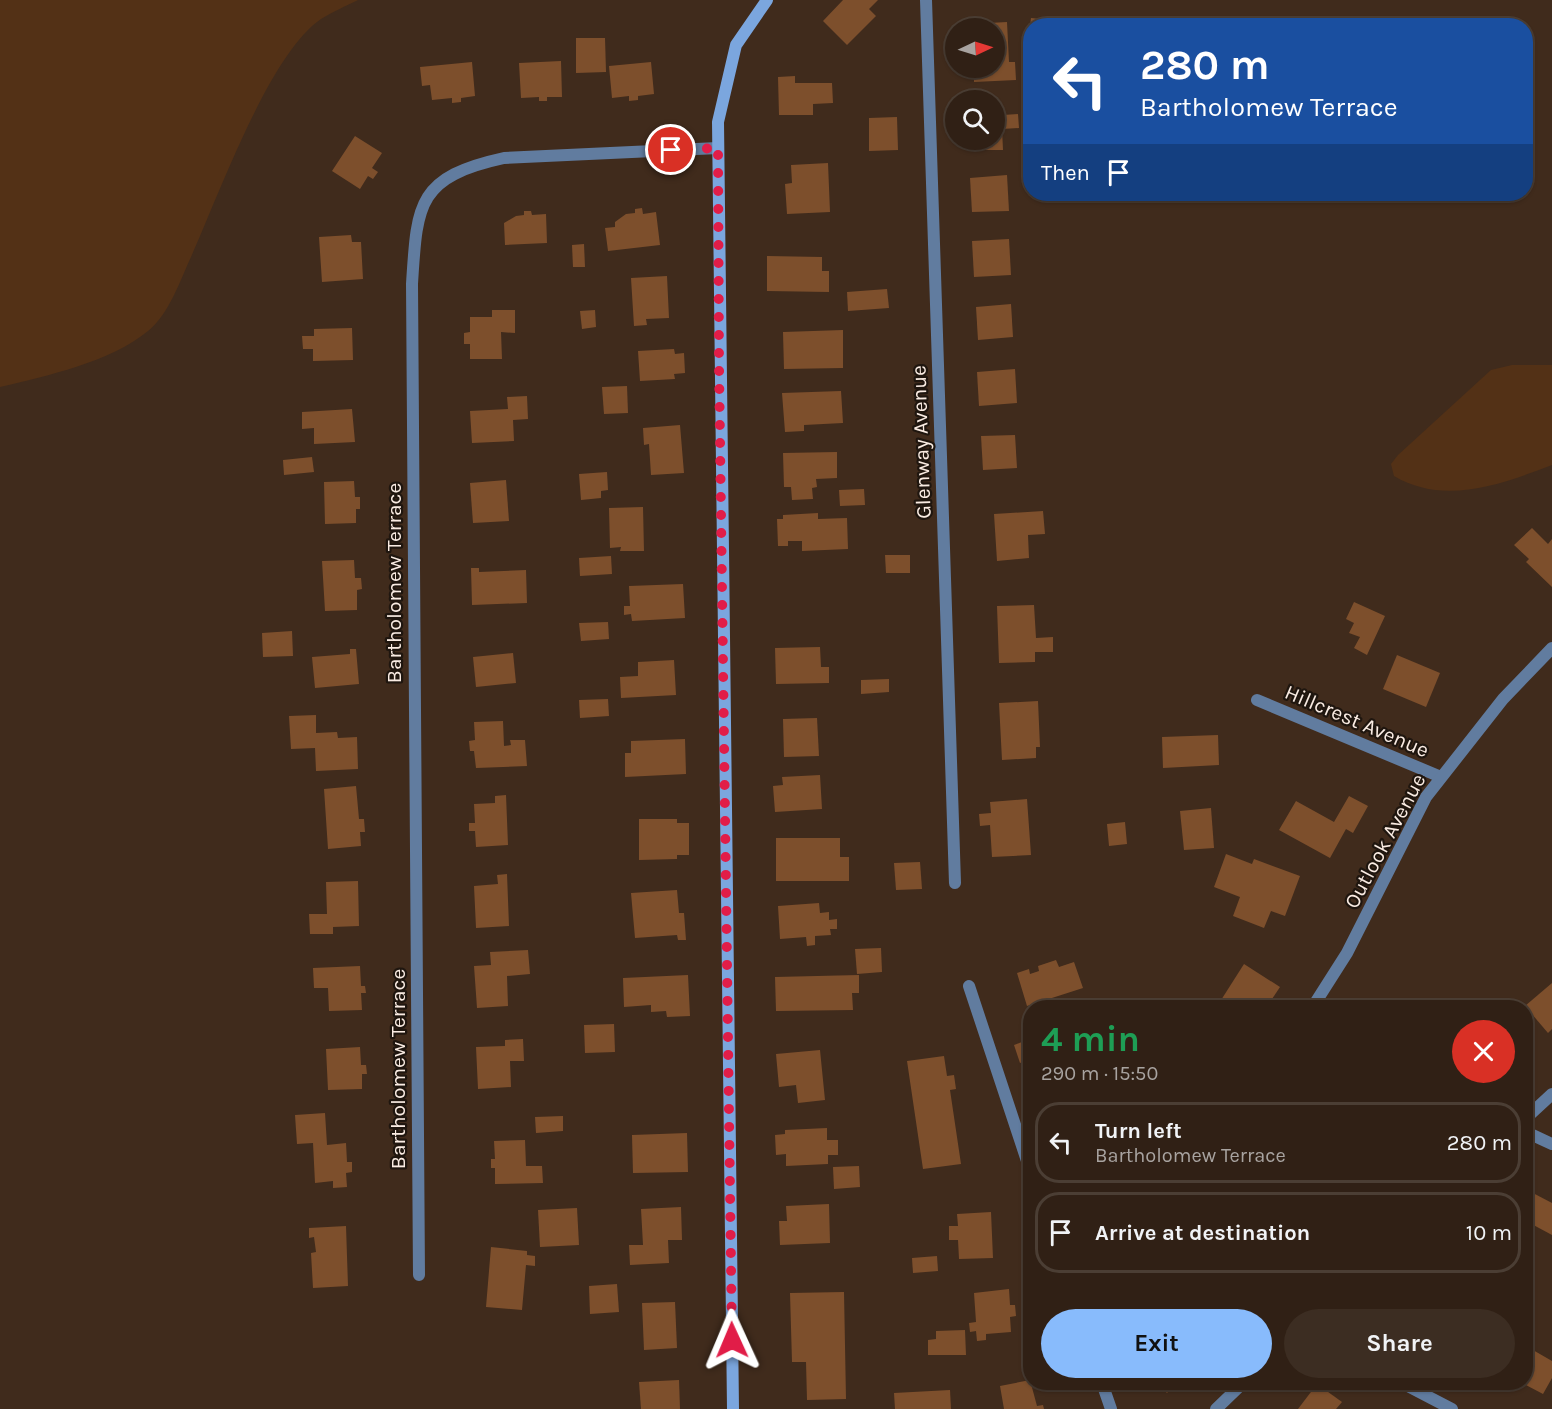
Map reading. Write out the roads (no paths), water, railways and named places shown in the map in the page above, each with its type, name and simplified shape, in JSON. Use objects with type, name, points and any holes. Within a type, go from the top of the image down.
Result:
[{"type":"main road","points":[[733,1409],[719,364],[718,122],[736,45],[767,0]]},
{"type":"street","name":"Glenway Avenue","points":[[926,0],[955,883]]},
{"type":"street","name":"Bartholomew Terrace","points":[[419,1275],[412,296],[418,216],[428,195],[445,178],[472,165],[504,158],[718,148]]},
{"type":"street","name":"Outlook Avenue","points":[[1317,1000],[1347,953],[1426,797],[1503,699],[1552,648]]},
{"type":"street","name":"Hillcrest Avenue","points":[[1257,700],[1441,777]]},
{"type":"street","points":[[969,986],[1023,1149]]},
{"type":"street","points":[[1533,1112],[1552,1094]]},
{"type":"street","points":[[1533,1135],[1552,1144]]},
{"type":"street","points":[[1104,1390],[1111,1409]]},
{"type":"street","points":[[1216,1409],[1236,1390]]},
{"type":"street","points":[[1415,1390],[1452,1409]]}]
